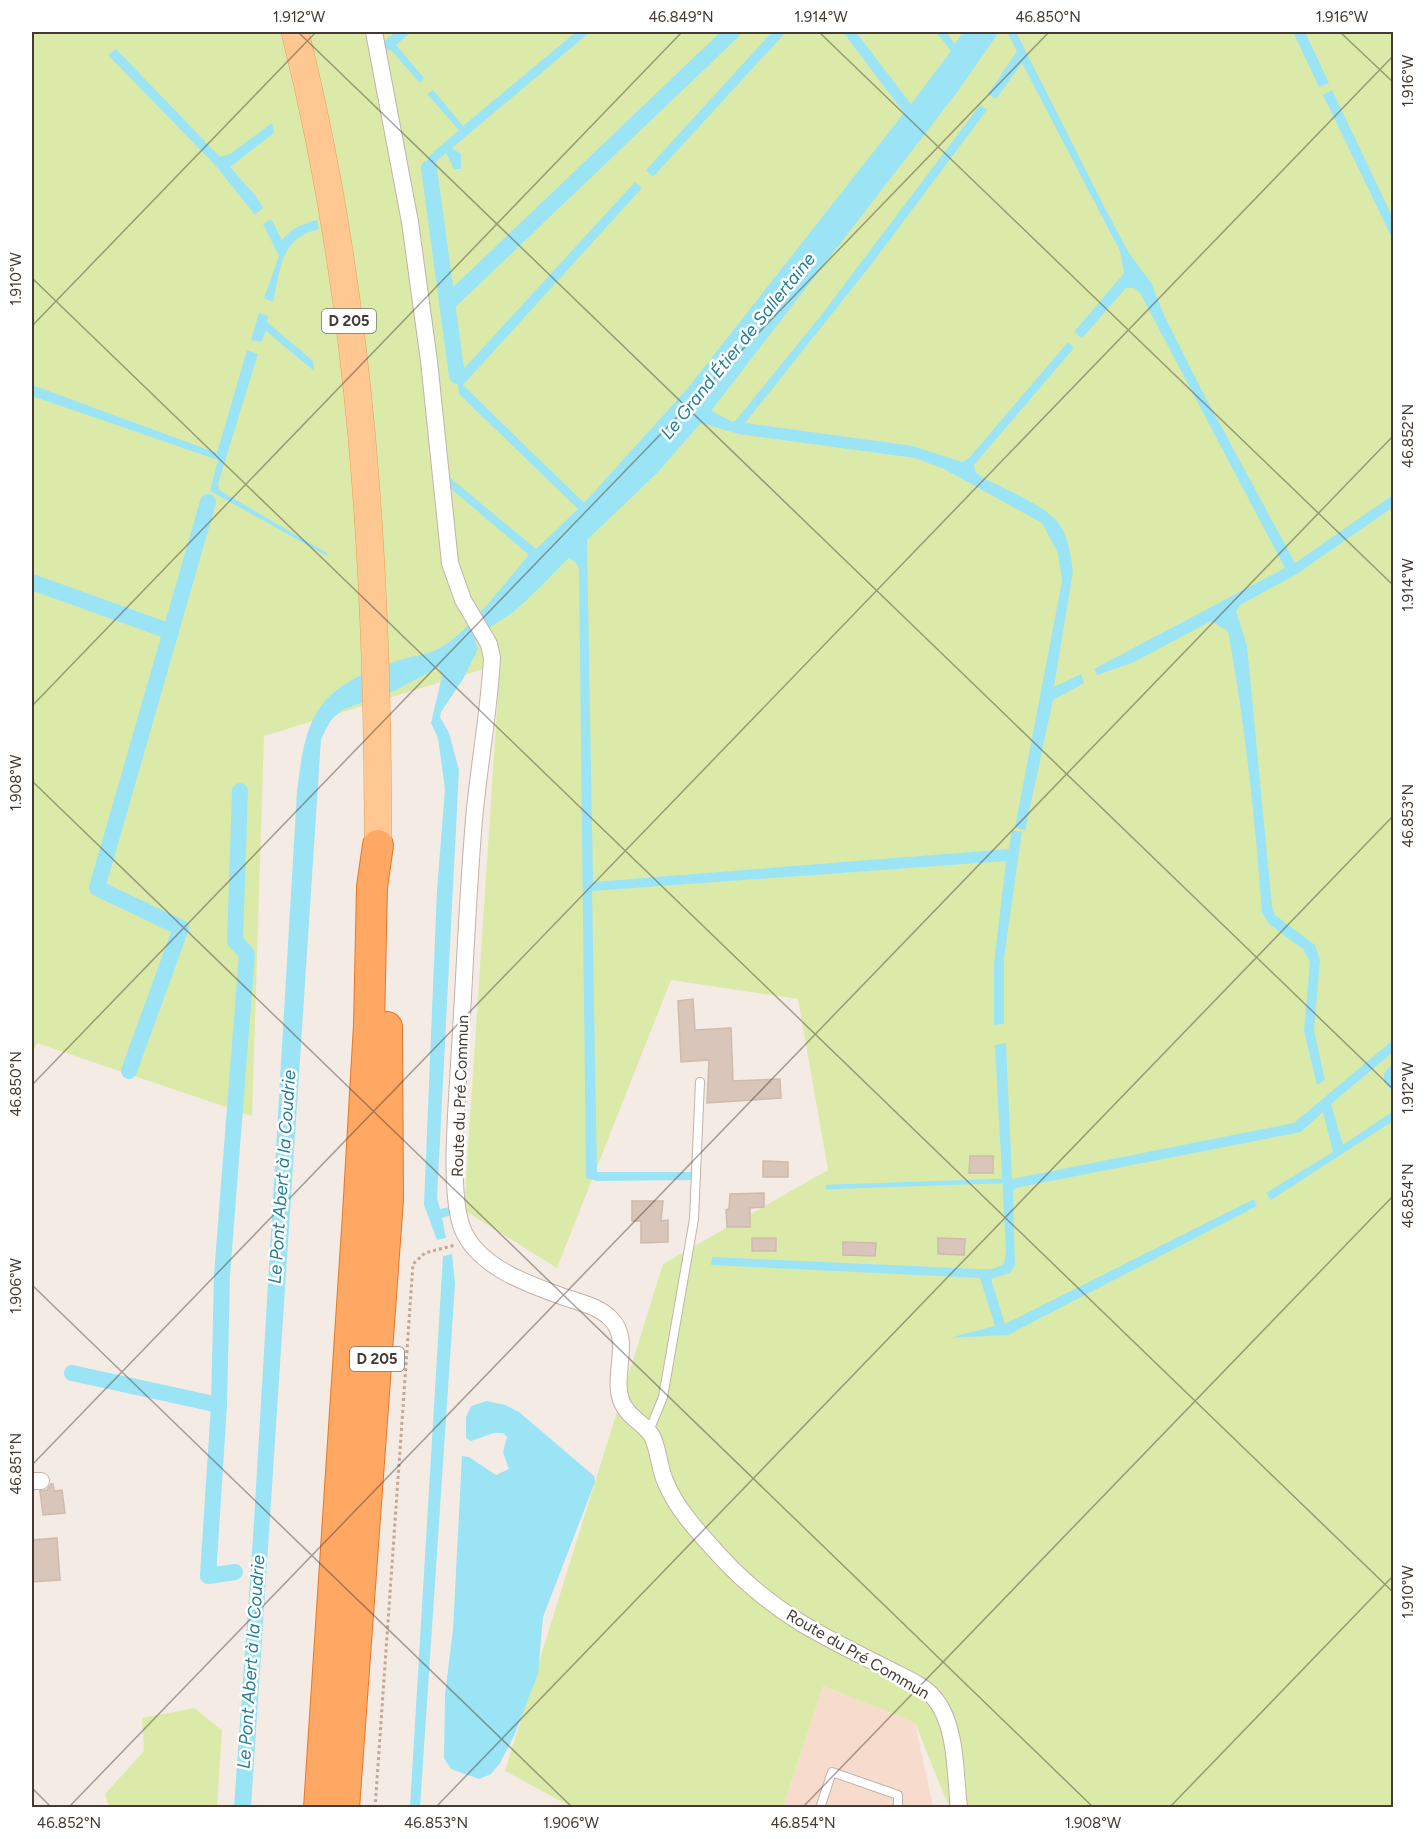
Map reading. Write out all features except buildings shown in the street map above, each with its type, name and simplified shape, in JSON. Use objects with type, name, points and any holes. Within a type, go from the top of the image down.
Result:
[{"type":"highway","name":"D 205","points":[[319,1808],[369,1025],[372,887],[378,845]]},
{"type":"highway","name":"D 205","points":[[344,1808],[388,1199],[387,1010],[383,886],[378,845]]},
{"type":"main road","name":"D 205","points":[[295,32],[338,240],[362,429],[375,615],[378,845]]},
{"type":"street","name":"Route du Pré Commun","points":[[374,32],[410,222],[429,361],[450,563],[470,613],[489,644],[491,675],[473,832],[456,1133],[460,1219],[468,1240],[477,1252],[501,1269],[608,1316],[617,1326],[621,1344],[617,1382],[621,1400],[629,1416],[649,1431],[655,1442],[657,1458],[667,1486],[685,1515],[722,1558],[752,1587],[800,1622],[917,1684],[935,1699],[949,1728],[959,1808]]},
{"type":"lane","points":[[649,1431],[663,1397],[694,1219],[700,1082]]},
{"type":"lane","points":[[820,1808],[832,1772],[897,1795],[898,1808]]},
{"type":"path","points":[[375,1808],[413,1264],[417,1257],[425,1253],[468,1240]]},
{"type":"shaded area","points":[[823,1686],[915,1723],[933,1807],[783,1808]]},
{"type":"green space","points":[[32,32],[1393,32],[1393,1807],[949,1807],[915,1723],[823,1686],[783,1807],[572,1807],[505,1771],[663,1264],[828,1170],[798,999],[671,980],[557,1268],[464,1210],[500,664],[264,736],[252,1116],[37,1043],[32,1054]]},
{"type":"green space","points":[[194,1708],[222,1730],[217,1807],[109,1807],[105,1794],[144,1751],[142,1718]]},
{"type":"water","points":[[396,32],[411,32],[396,45],[424,78],[420,83],[391,50],[382,51],[381,43]]},
{"type":"water","points":[[576,32],[590,32],[452,148],[461,154],[461,169],[454,169],[446,153],[429,168],[428,157],[459,130],[427,94],[433,90],[463,126]]},
{"type":"water","points":[[772,32],[786,32],[653,177],[646,170]]},
{"type":"water","points":[[843,32],[856,32],[911,104],[951,51],[936,32],[946,32],[955,44],[963,32],[999,32],[958,91],[711,411],[733,422],[736,420],[819,318],[980,105],[987,110],[870,266],[745,423],[913,446],[962,462],[969,458],[1068,342],[1074,348],[974,465],[975,471],[980,476],[1046,511],[1063,530],[1069,547],[1073,571],[1054,687],[1081,674],[1084,683],[1053,700],[1025,831],[1015,827],[1062,581],[1058,553],[1042,523],[944,469],[915,458],[739,434],[701,423],[657,473],[587,540],[593,882],[1009,849],[1012,830],[1022,832],[1004,958],[1004,1024],[994,1025],[994,964],[1006,861],[592,891],[597,1172],[694,1172],[695,1180],[597,1181],[586,1178],[579,569],[576,563],[569,558],[519,607],[475,641],[478,649],[440,717],[449,733],[459,770],[437,1198],[440,1209],[450,1207],[451,1215],[442,1218],[446,1238],[437,1240],[424,1205],[437,890],[445,789],[438,738],[431,723],[442,676],[439,667],[394,691],[342,710],[331,720],[321,739],[251,1807],[234,1808],[253,1538],[297,792],[305,743],[311,724],[331,695],[347,683],[368,672],[434,651],[445,645],[466,627],[529,555],[449,487],[448,476],[536,549],[578,509],[459,394],[457,376],[635,182],[642,188],[463,385],[584,503],[687,389],[904,113]]},
{"type":"water","points":[[1007,32],[1016,32],[1129,253],[1152,284],[1163,313],[1200,387],[1295,563],[1393,495],[1393,507],[1297,574],[1240,605],[1236,611],[1247,646],[1272,906],[1275,915],[1315,945],[1320,960],[1314,1030],[1325,1080],[1317,1085],[1304,1031],[1310,962],[1304,950],[1269,924],[1262,913],[1249,771],[1228,631],[1211,621],[1134,662],[1097,675],[1094,669],[1285,568],[1140,293],[1134,288],[1126,288],[1082,338],[1074,332],[1124,273],[1120,251],[1022,63],[996,99],[988,94],[1017,51]]},
{"type":"water","points":[[1293,32],[1305,32],[1329,83],[1319,87]]},
{"type":"water","points":[[116,49],[220,157],[230,154],[272,123],[274,133],[230,167],[256,196],[263,208],[255,215],[216,166],[108,55]]},
{"type":"water","points":[[1332,90],[1393,218],[1393,240],[1323,95]]},
{"type":"water","points":[[271,219],[282,240],[293,229],[317,220],[319,229],[296,239],[289,247],[281,266],[273,302],[264,298],[279,256],[263,224]]},
{"type":"water","points":[[259,313],[268,316],[267,322],[313,361],[314,371],[266,331],[261,342],[251,340]]},
{"type":"water","points":[[247,350],[258,354],[218,484],[219,490],[327,553],[327,556],[210,491],[218,460],[32,396],[32,385],[217,453]]},
{"type":"water","points":[[1393,1040],[1393,1052],[1331,1104],[1343,1145],[1393,1111],[1393,1121],[1271,1200],[1266,1193],[1333,1152],[1323,1112],[1301,1132],[1015,1188],[1013,1191],[1015,1265],[1010,1273],[991,1279],[1005,1324],[1254,1199],[1257,1206],[1008,1335],[949,1338],[995,1326],[980,1278],[711,1265],[712,1257],[979,1269],[993,1269],[1004,1264],[1006,1251],[995,1045],[1006,1043],[1012,1179],[1294,1123]]},
{"type":"water","points":[[1393,1063],[1393,1092],[1384,1081],[1384,1073]]},
{"type":"water","points":[[452,1254],[455,1284],[420,1807],[410,1807],[443,1256]]},
{"type":"water","points":[[487,1401],[505,1405],[519,1412],[594,1476],[595,1482],[543,1617],[538,1674],[514,1736],[500,1763],[491,1774],[479,1779],[451,1769],[444,1758],[445,1694],[453,1630],[462,1456],[469,1457],[496,1475],[509,1469],[503,1452],[507,1437],[503,1433],[494,1433],[471,1441],[466,1438],[466,1417],[471,1406]]},
{"type":"waterway","points":[[447,304],[732,32]]},
{"type":"waterway","points":[[429,168],[457,376]]},
{"type":"waterway","points":[[129,1071],[181,928],[97,888],[208,502]]},
{"type":"waterway","points":[[32,582],[171,632]]},
{"type":"waterway","points":[[72,1373],[219,1405],[222,1275],[247,954],[235,941],[240,791]]},
{"type":"waterway","points":[[828,1187],[1001,1181]]},
{"type":"waterway","points":[[219,1405],[208,1576],[235,1572]]},
{"type":"water label","name":"Le Grand Étier de Sallertaine","points":[[738,346]]},
{"type":"water label","name":"Le Pont Abert à la Coudrie","points":[[282,1177]]},
{"type":"water label","name":"Le Pont Abert à la Coudrie","points":[[251,1662]]}]
